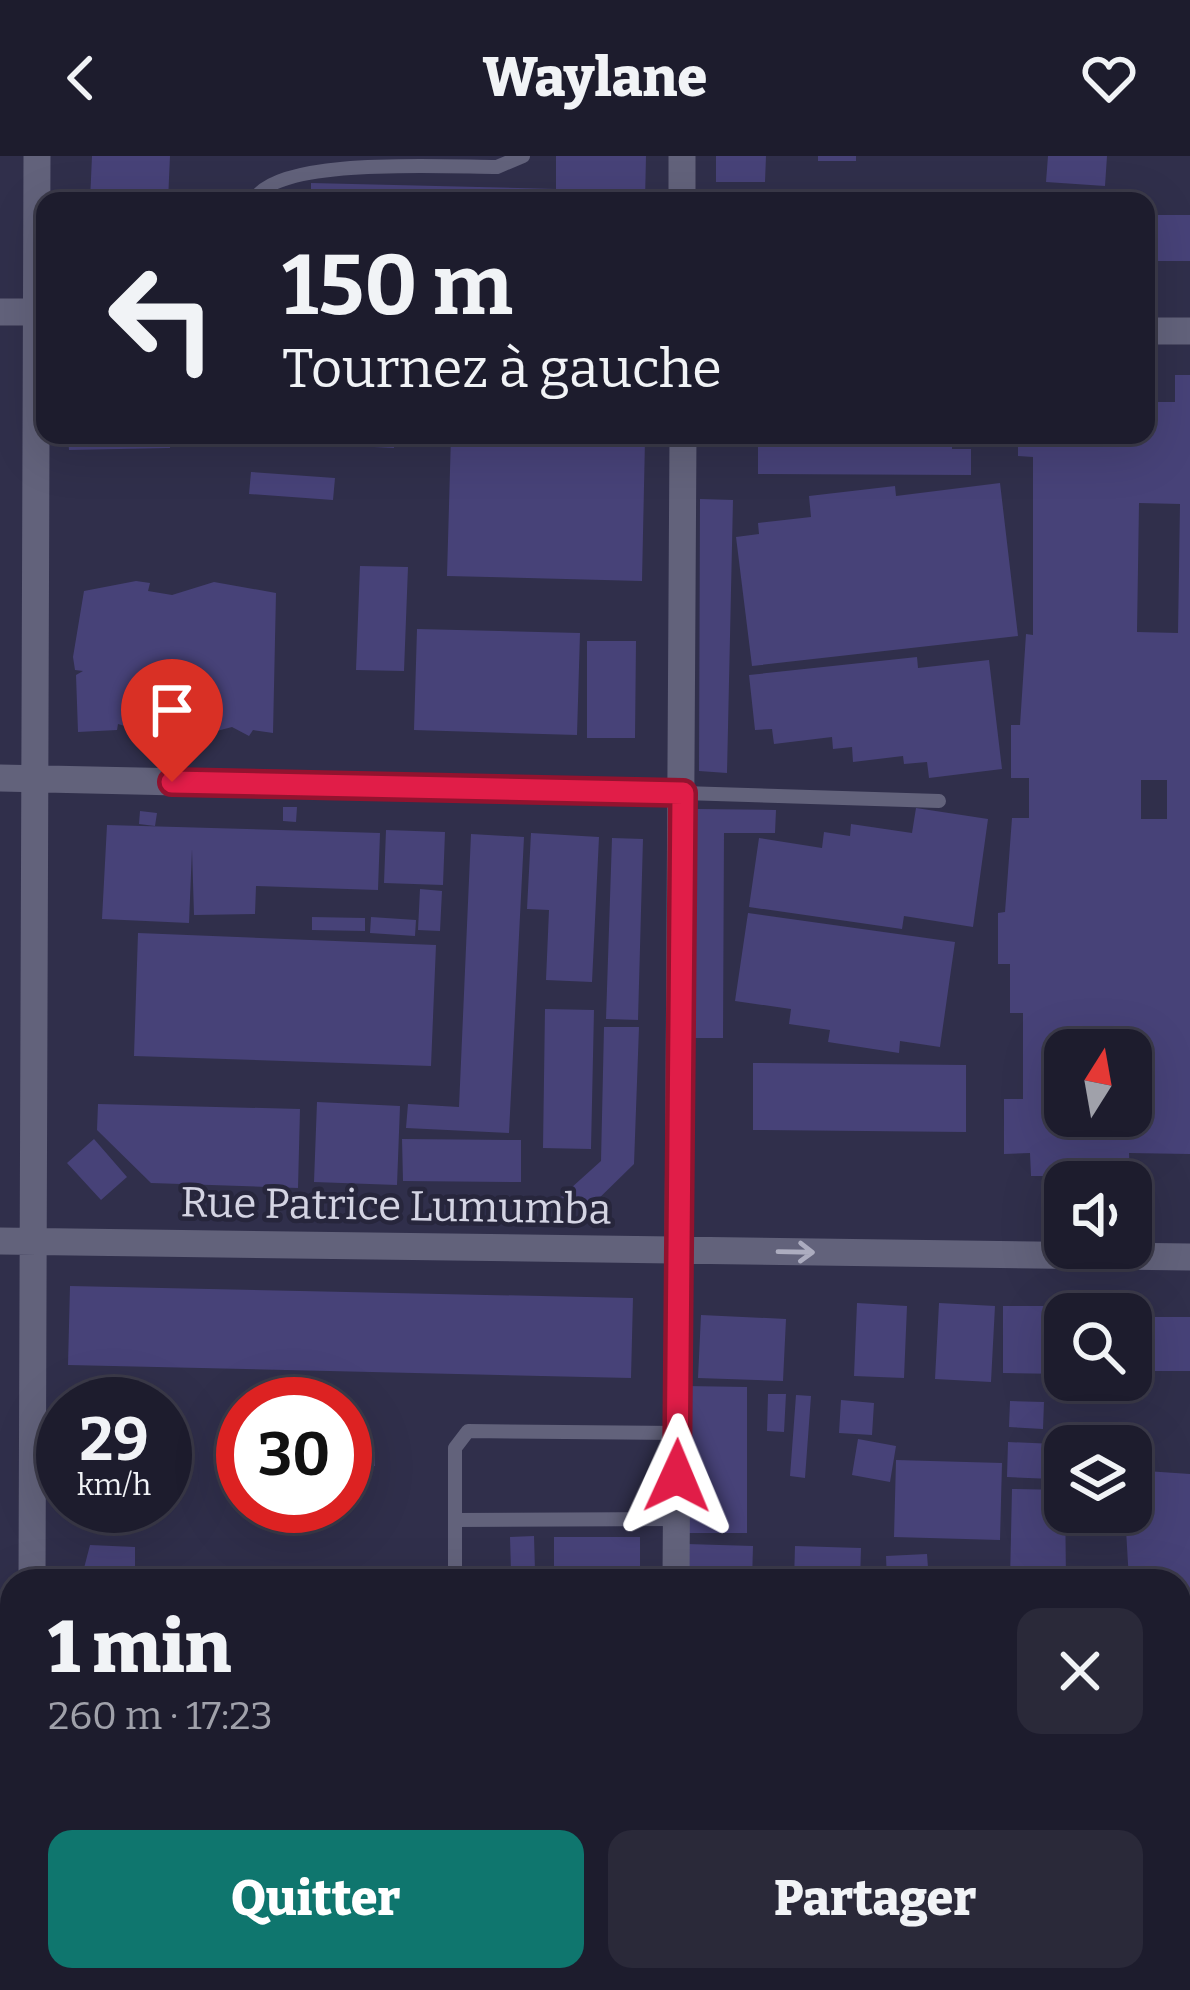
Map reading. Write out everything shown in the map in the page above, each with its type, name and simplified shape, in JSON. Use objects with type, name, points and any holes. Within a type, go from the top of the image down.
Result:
[{"type":"street","points":[[38,156],[39,192]]},
{"type":"street","points":[[682,156],[682,192]]},
{"type":"street","points":[[0,313],[36,312]]},
{"type":"street","points":[[1155,331],[1190,332]]},
{"type":"street","points":[[32,1569],[32,778],[39,444]]},
{"type":"street","points":[[676,1569],[683,444]]},
{"type":"street","points":[[0,778],[683,793]]},
{"type":"street","name":"Rue Patrice Lumumba","points":[[0,1241],[1190,1257]]},
{"type":"lane","points":[[260,192],[267,182],[309,167],[497,166],[523,156]]},
{"type":"lane","points":[[683,793],[939,801]]},
{"type":"lane","points":[[455,1569],[454,1448],[468,1431],[678,1433]]},
{"type":"lane","points":[[455,1520],[676,1519]]},
{"type":"shaded area","points":[[0,156],[1190,156],[1190,1569],[0,1569]]},
{"type":"building","points":[[92,156],[170,156],[168,192],[90,192]]},
{"type":"building","points":[[556,156],[646,156],[645,192],[311,192],[311,183],[556,189]]},
{"type":"building","points":[[716,156],[766,156],[765,182],[716,182]]},
{"type":"building","points":[[818,156],[856,156],[856,161],[818,161]]},
{"type":"building","points":[[1048,156],[1107,156],[1105,186],[1046,182]]},
{"type":"building","points":[[714,190],[851,192],[714,192]]},
{"type":"building","points":[[1155,215],[1190,215],[1190,261],[1155,261]]},
{"type":"building","points":[[1175,375],[1190,375],[1190,1154],[1129,1153],[1129,1161],[1044,1161],[1044,1176],[1031,1176],[1030,1153],[1004,1154],[1004,1099],[1023,1099],[1023,1013],[1010,1013],[1010,964],[998,964],[998,913],[1005,912],[1012,818],[1029,818],[1029,778],[1011,778],[1011,725],[1020,725],[1026,634],[1033,635],[1033,457],[1018,456],[1018,444],[1155,444],[1155,402],[1175,402]],"holes":[[[1139,503],[1180,504],[1178,633],[1137,632]],[[1141,780],[1167,780],[1167,819],[1141,819]]]},
{"type":"building","points":[[69,444],[170,444],[170,448],[69,450]]},
{"type":"building","points":[[312,444],[394,444],[394,448]]},
{"type":"building","points":[[451,444],[645,444],[642,581],[447,576]]},
{"type":"building","points":[[952,444],[952,449],[971,449],[971,475],[758,474],[758,447]]},
{"type":"building","points":[[251,472],[335,478],[333,500],[249,494]]},
{"type":"building","points":[[1000,483],[1018,636],[752,666],[736,537],[759,534],[758,523],[811,517],[809,496],[895,486],[896,496]]},
{"type":"building","points":[[700,499],[733,500],[727,773],[699,771]]},
{"type":"building","points":[[360,566],[408,567],[404,671],[356,670]]},
{"type":"building","points":[[136,581],[150,583],[148,591],[172,595],[214,582],[276,593],[273,733],[253,730],[249,736],[232,727],[213,732],[174,721],[142,731],[118,724],[117,730],[78,732],[76,675],[83,671],[75,670],[73,657],[84,591]]},
{"type":"building","points":[[417,629],[580,633],[577,735],[414,730]]},
{"type":"building","points":[[587,641],[636,641],[635,738],[587,738]]},
{"type":"building","points":[[917,657],[918,668],[989,660],[1002,769],[929,778],[927,762],[904,764],[903,756],[853,762],[852,747],[833,749],[832,737],[774,744],[772,729],[755,730],[749,675]]},
{"type":"building","points":[[283,807],[297,807],[296,822],[283,821]]},
{"type":"building","points":[[916,808],[988,819],[973,927],[904,916],[902,929],[749,907],[759,838],[822,848],[824,832],[850,836],[851,824],[912,833]]},
{"type":"building","points":[[697,809],[776,810],[775,833],[724,833],[723,1038],[695,1038]]},
{"type":"building","points":[[140,811],[157,813],[155,826],[139,824]]},
{"type":"building","points":[[107,825],[380,833],[378,890],[256,886],[255,914],[194,915],[192,849],[189,923],[102,919]]},
{"type":"building","points":[[386,830],[445,832],[443,885],[384,883]]},
{"type":"building","points":[[531,833],[599,837],[592,982],[546,980],[549,910],[527,909]]},
{"type":"building","points":[[471,834],[524,837],[509,1133],[406,1128],[408,1104],[459,1107]]},
{"type":"building","points":[[612,838],[643,839],[638,1020],[606,1019]]},
{"type":"building","points":[[420,889],[442,891],[440,931],[418,930]]},
{"type":"building","points":[[748,913],[955,942],[940,1047],[900,1041],[899,1053],[828,1042],[830,1030],[789,1024],[791,1009],[735,1001]]},
{"type":"building","points":[[312,917],[365,918],[365,931],[312,930]]},
{"type":"building","points":[[371,917],[416,920],[415,936],[370,933]]},
{"type":"building","points":[[138,933],[436,945],[431,1066],[134,1056]]},
{"type":"building","points":[[545,1009],[594,1010],[591,1149],[543,1148]]},
{"type":"building","points":[[604,1027],[639,1027],[634,1164],[587,1210],[561,1197],[601,1161]]},
{"type":"building","points":[[753,1063],[966,1065],[966,1132],[753,1130]]},
{"type":"building","points":[[317,1102],[400,1106],[397,1185],[314,1182]]},
{"type":"building","points":[[98,1104],[300,1109],[298,1188],[151,1183],[97,1130]]},
{"type":"building","points":[[94,1139],[127,1177],[101,1200],[67,1163]]},
{"type":"building","points":[[402,1139],[521,1140],[521,1182],[403,1181]]},
{"type":"building","points":[[70,1286],[633,1298],[631,1378],[68,1365]]},
{"type":"building","points":[[857,1303],[907,1306],[904,1378],[854,1376]]},
{"type":"building","points":[[939,1303],[995,1306],[991,1382],[935,1379]]},
{"type":"building","points":[[1003,1306],[1044,1306],[1044,1374],[1003,1373]]},
{"type":"building","points":[[701,1315],[786,1319],[783,1381],[698,1378]]},
{"type":"building","points":[[1152,1317],[1190,1317],[1190,1371],[1152,1371]]},
{"type":"building","points":[[686,1386],[747,1387],[747,1533],[685,1533]]},
{"type":"building","points":[[768,1394],[786,1394],[784,1432],[767,1431]]},
{"type":"building","points":[[796,1395],[811,1396],[805,1478],[790,1476]]},
{"type":"building","points":[[841,1400],[874,1403],[872,1435],[839,1433]]},
{"type":"building","points":[[1010,1401],[1044,1402],[1043,1429],[1009,1427]]},
{"type":"building","points":[[858,1439],[896,1446],[890,1482],[852,1475]]},
{"type":"building","points":[[1008,1442],[1044,1444],[1044,1479],[1007,1477]]},
{"type":"building","points":[[896,1460],[1002,1463],[1000,1540],[894,1537]]},
{"type":"building","points":[[1152,1471],[1190,1474],[1190,1569],[1128,1569],[1126,1533],[1152,1533]]},
{"type":"building","points":[[1012,1489],[1044,1490],[1044,1533],[1065,1533],[1066,1569],[1010,1569]]},
{"type":"building","points":[[534,1536],[535,1569],[511,1569],[510,1537]]},
{"type":"building","points":[[554,1537],[640,1537],[640,1569],[554,1569]]},
{"type":"building","points":[[687,1544],[753,1546],[752,1569],[686,1569]]},
{"type":"building","points":[[90,1545],[135,1547],[135,1569],[84,1569]]},
{"type":"building","points":[[795,1546],[861,1548],[860,1569],[794,1569]]},
{"type":"building","points":[[927,1554],[928,1569],[887,1569],[886,1556]]},
{"type":"route","points":[[172,782],[683,793],[677,1476]]}]
